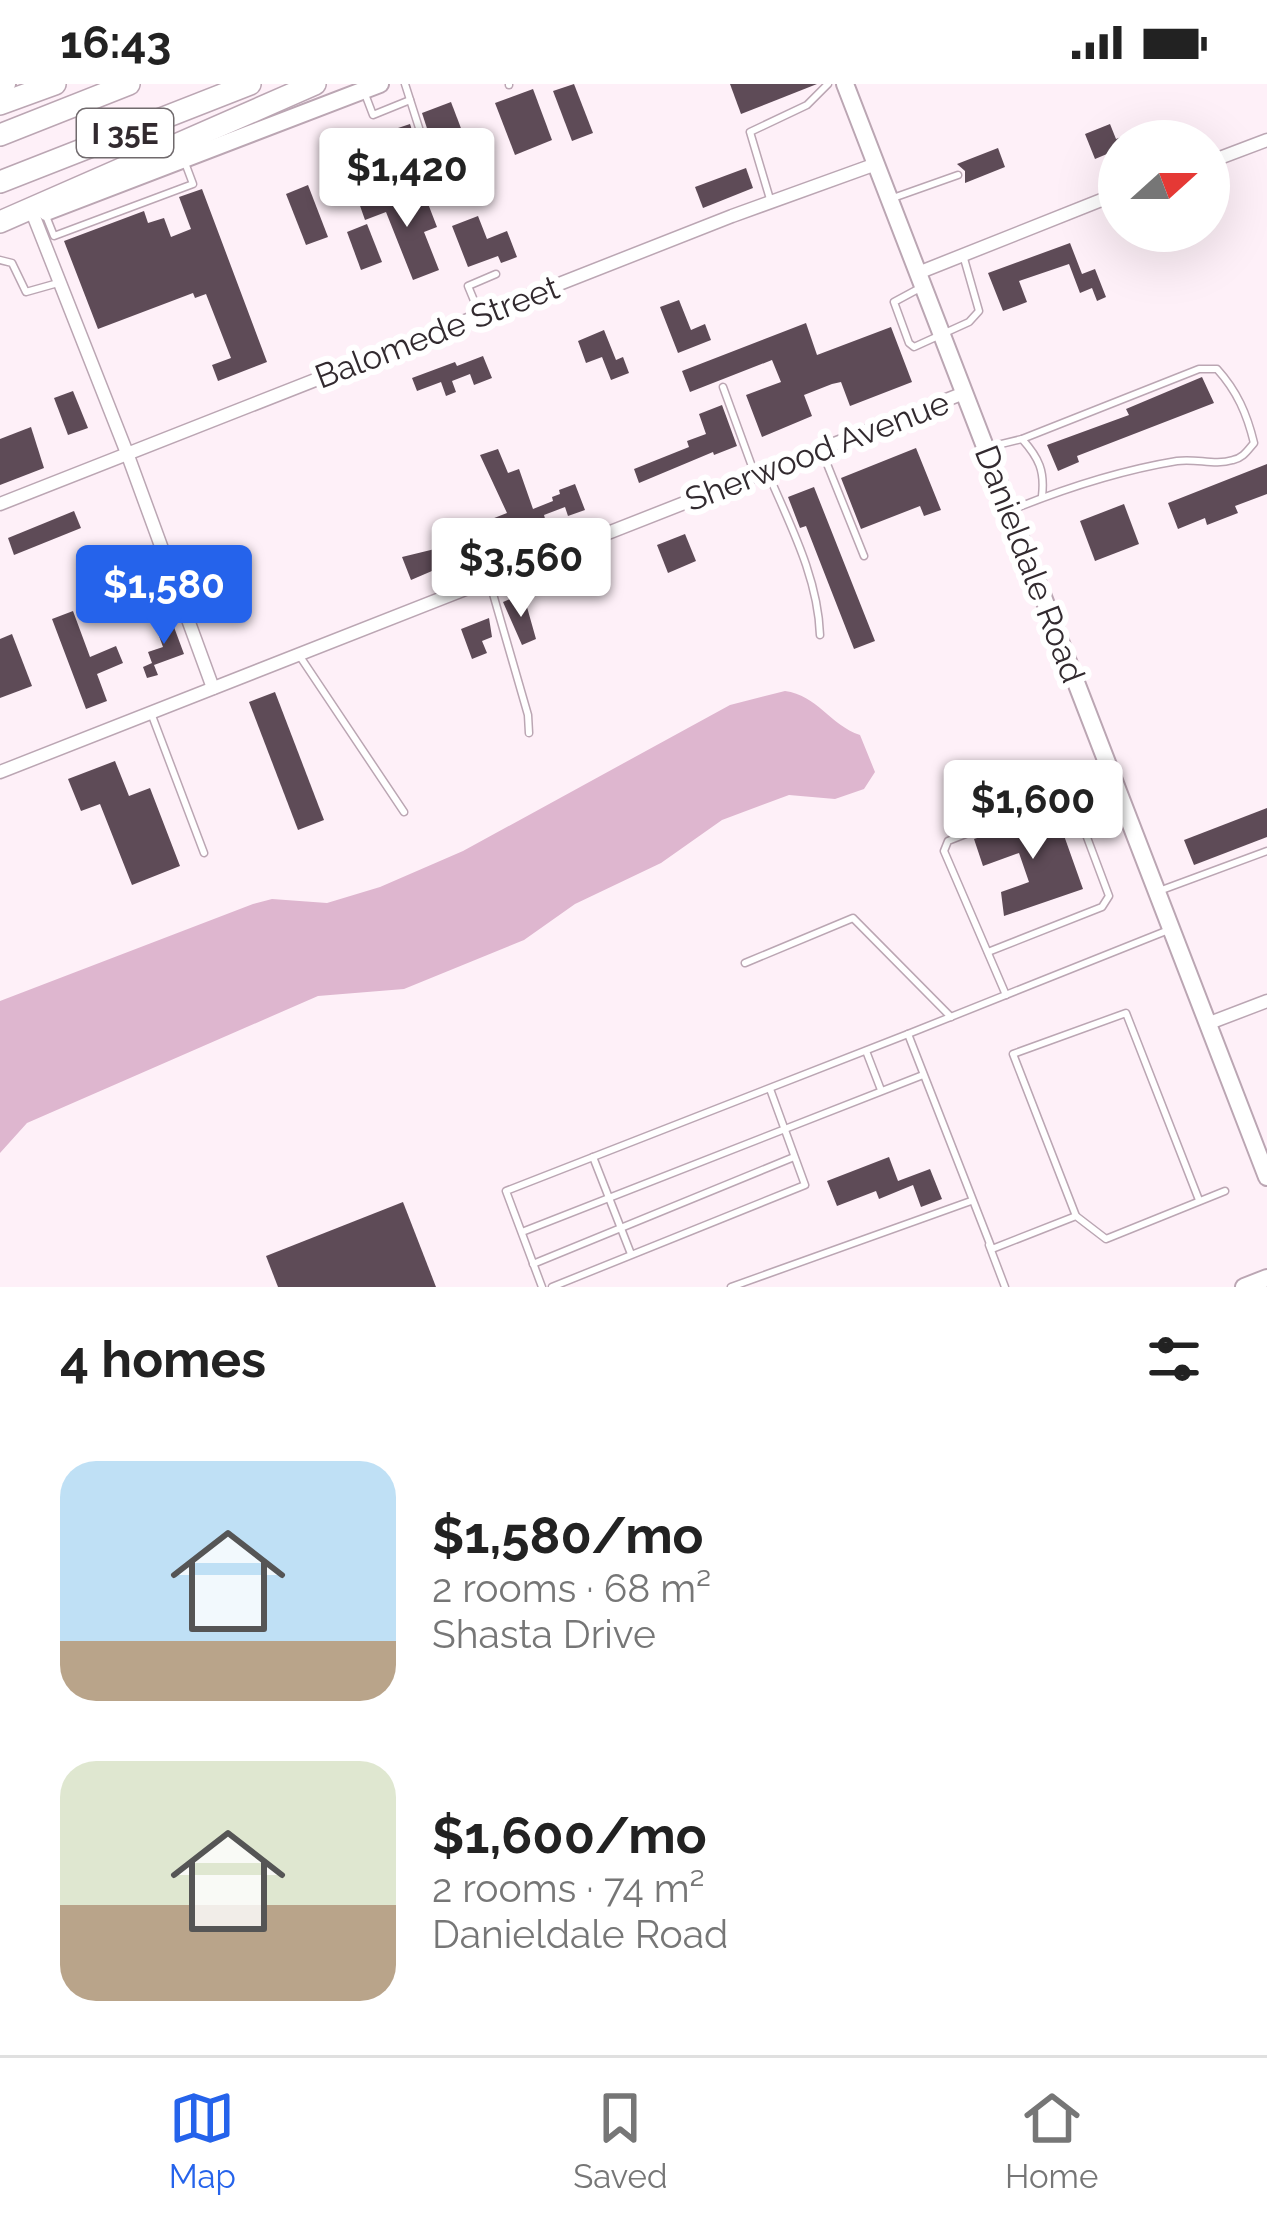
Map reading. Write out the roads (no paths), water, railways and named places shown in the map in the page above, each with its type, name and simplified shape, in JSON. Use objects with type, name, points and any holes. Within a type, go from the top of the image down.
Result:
[{"type":"highway","points":[[0,104],[55,84]]},
{"type":"highway","name":"I 35E","points":[[0,135],[129,84]]},
{"type":"highway","name":"I 35E","points":[[0,182],[250,84]]},
{"type":"highway","points":[[0,226],[315,84]]},
{"type":"street","points":[[0,226],[371,87]]},
{"type":"street","name":"Danieldale Road","points":[[850,88],[1155,892],[1261,1147],[1267,1178]]},
{"type":"street","points":[[1230,154],[1267,140]]},
{"type":"street","name":"Balomede Street","points":[[0,504],[876,164]]},
{"type":"street","points":[[921,280],[963,255],[1098,201]]},
{"type":"street","points":[[39,215],[213,688]]},
{"type":"street","name":"Sherwood Avenue","points":[[0,772],[964,393]]},
{"type":"street","points":[[1207,1024],[1267,1001]]},
{"type":"street","points":[[1244,1287],[1267,1278]]},
{"type":"lane","points":[[405,84],[436,178],[475,161]]},
{"type":"lane","points":[[771,202],[750,132],[806,105],[828,84]]},
{"type":"lane","points":[[371,87],[373,115],[410,100]]},
{"type":"lane","points":[[39,215],[54,236],[193,184],[184,160]]},
{"type":"lane","points":[[890,199],[958,175]]},
{"type":"lane","points":[[921,280],[894,302],[914,347],[969,322],[980,311],[963,255]]},
{"type":"lane","points":[[0,260],[13,263],[26,292],[60,282]]},
{"type":"lane","points":[[480,315],[468,286],[496,274]]},
{"type":"lane","points":[[986,448],[1022,439],[1199,369],[1216,369],[1233,387],[1248,419],[1254,443],[1240,459],[1216,464],[1195,458],[1156,464],[1042,496],[1010,511]]},
{"type":"lane","points":[[723,387],[802,553],[820,635]]},
{"type":"lane","points":[[1022,439],[1036,454],[1044,475],[1042,496]]},
{"type":"lane","points":[[821,449],[864,556]]},
{"type":"lane","points":[[489,580],[529,733]]},
{"type":"lane","points":[[299,656],[404,812]]},
{"type":"lane","points":[[151,713],[204,853]]},
{"type":"lane","points":[[1006,995],[944,850],[948,841],[1111,777]]},
{"type":"lane","points":[[988,952],[1102,907],[1109,896],[1070,793]]},
{"type":"lane","points":[[1155,892],[1267,851]]},
{"type":"lane","points":[[746,963],[853,918],[951,1017]]},
{"type":"lane","points":[[542,1287],[506,1191],[1170,929]]},
{"type":"lane","points":[[1200,1201],[1126,1012],[1013,1054],[1076,1216],[1106,1239],[1225,1191]]},
{"type":"lane","points":[[908,1034],[1005,1287]]},
{"type":"lane","points":[[866,1051],[881,1090]]},
{"type":"lane","points":[[521,1232],[923,1075]]},
{"type":"lane","points":[[552,1287],[805,1185],[770,1089]]},
{"type":"lane","points":[[593,1157],[632,1255]]},
{"type":"lane","points":[[533,1264],[794,1157]]},
{"type":"lane","points":[[972,1201],[992,1249],[1076,1216]]},
{"type":"lane","points":[[731,1287],[972,1201]]}]
